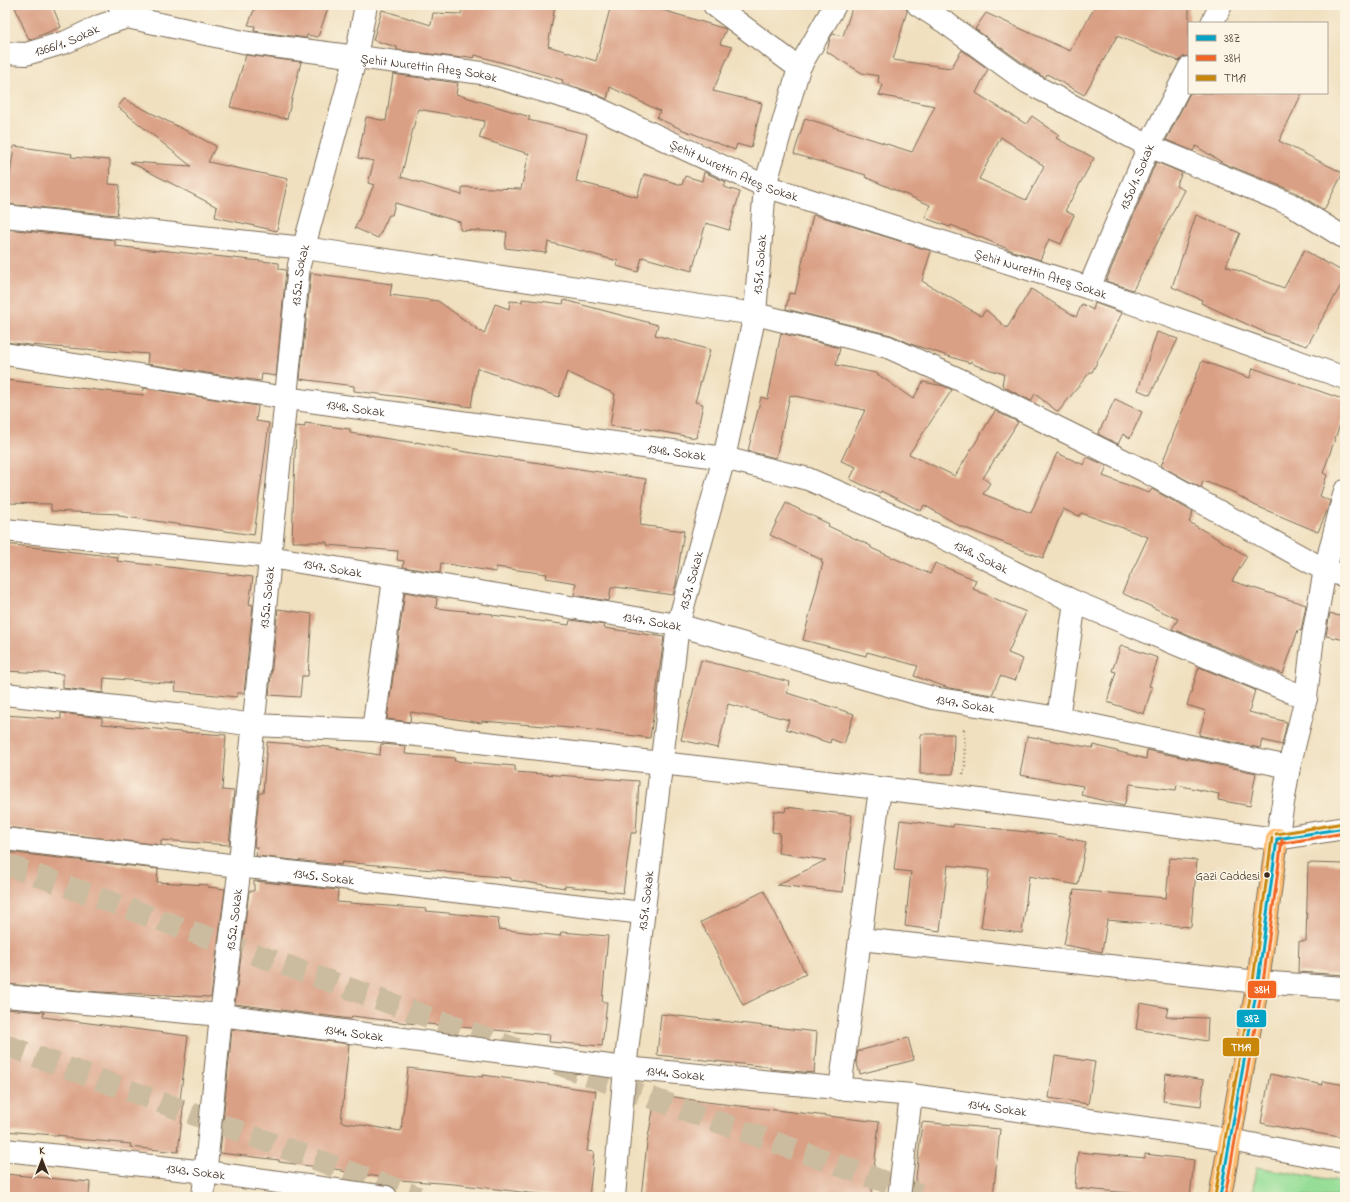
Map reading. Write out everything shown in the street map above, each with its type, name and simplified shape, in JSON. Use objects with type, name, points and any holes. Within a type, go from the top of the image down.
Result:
[{"type":"main road","points":[[1220,1197],[1258,982],[1277,839]]},
{"type":"street","name":"1352. Sokak","points":[[203,1197],[221,1015],[239,866],[299,265],[356,56],[366,5]]},
{"type":"street","points":[[714,5],[799,68]]},
{"type":"street","name":"1351. Sokak","points":[[614,1197],[625,1068],[678,625],[724,458],[755,314],[765,186],[799,68],[835,5]]},
{"type":"street","points":[[918,5],[946,23],[1027,82],[1149,146],[1290,204],[1345,238]]},
{"type":"street","points":[[1212,22],[1221,5]]},
{"type":"street","name":"Şehit Nurettin Ateş Sokak","points":[[123,11],[248,43],[482,73],[588,104],[765,186],[1089,288],[1345,378]]},
{"type":"street","name":"1366/1. Sokak","points":[[5,53],[26,54],[66,42],[100,26],[123,11]]},
{"type":"street","name":"1350/1. Sokak","points":[[1089,288],[1149,146],[1188,70]]},
{"type":"street","points":[[5,216],[304,248],[755,314],[888,347],[967,383],[1145,471],[1335,573]]},
{"type":"street","name":"1348. Sokak","points":[[5,354],[286,398],[724,458],[808,479],[942,537],[1075,602],[1306,698]]},
{"type":"street","points":[[1277,839],[1290,767],[1306,698],[1313,636],[1335,573],[1345,491]]},
{"type":"street","name":"1347. Sokak","points":[[5,530],[270,557],[394,579],[678,625],[933,698],[1058,718],[1290,767]]},
{"type":"street","points":[[373,730],[394,579]]},
{"type":"street","points":[[1058,718],[1075,602]]},
{"type":"street","points":[[5,694],[185,715],[253,725],[373,730],[956,797],[1277,839],[1345,828]]},
{"type":"street","points":[[840,1089],[880,789]]},
{"type":"street","name":"1345. Sokak","points":[[5,839],[643,913]]},
{"type":"street","points":[[860,939],[1258,982],[1345,988]]},
{"type":"street","name":"1344. Sokak","points":[[5,996],[221,1015],[625,1068],[911,1095],[1230,1140],[1345,1162]]},
{"type":"street","points":[[899,1197],[911,1095]]},
{"type":"street","name":"1343. Sokak","points":[[5,1150],[206,1172],[386,1197]]},
{"type":"path","points":[[956,797],[965,766],[964,743],[966,703]]},
{"type":"green space","points":[[1256,1167],[1345,1182],[1345,1197],[1252,1197]]},
{"type":"building","points":[[14,5],[52,5],[61,27],[29,40]]},
{"type":"building","points":[[256,5],[329,5],[318,37],[307,35],[306,38],[254,31],[255,26],[248,25]]},
{"type":"building","points":[[463,5],[555,5],[548,46],[596,61],[611,5],[660,5],[659,9],[726,29],[720,44],[732,47],[713,91],[762,103],[751,148],[737,144],[735,150],[681,129],[657,118],[660,111],[610,87],[607,99],[562,82],[563,80],[475,55],[474,58],[463,56],[462,58],[397,50],[397,47],[373,40],[382,10],[431,25],[433,13],[461,14]]},
{"type":"building","points":[[853,5],[906,5],[907,11],[893,60],[951,68],[962,50],[988,69],[976,93],[1026,124],[1032,116],[1059,135],[1056,138],[1094,158],[1065,211],[1074,215],[1061,244],[1049,239],[1040,260],[1013,251],[951,225],[950,227],[925,218],[930,205],[865,177],[866,175],[794,154],[805,118],[912,152],[935,106],[879,95],[883,85],[878,82],[879,76],[862,73],[827,52],[830,38],[833,34],[843,36]],"holes":[[[1001,137],[1044,166],[1026,200],[979,179]]]},
{"type":"building","points":[[1096,5],[1189,5],[1188,56],[1183,57],[1179,61],[1117,36],[1084,95],[1047,74],[1045,78],[975,29],[986,13],[1070,51]]},
{"type":"building","points":[[246,55],[301,62],[287,119],[230,107]]},
{"type":"building","points":[[393,74],[458,83],[456,94],[530,117],[528,120],[587,134],[576,181],[637,197],[644,174],[682,185],[685,176],[702,181],[704,172],[726,182],[724,187],[740,192],[729,230],[706,223],[692,271],[642,257],[638,272],[617,266],[618,261],[548,242],[546,253],[505,248],[507,232],[460,230],[460,222],[395,203],[392,215],[389,215],[378,238],[355,228],[374,185],[368,183],[374,161],[358,158],[366,117],[386,121]],"holes":[[[418,109],[485,121],[479,138],[529,154],[521,189],[462,187],[462,195],[401,177]]]},
{"type":"building","points":[[1189,94],[1302,94],[1279,141],[1343,173],[1324,210],[1295,192],[1223,163],[1196,146],[1193,151],[1166,140]]},
{"type":"building","points":[[124,99],[216,146],[208,162],[288,179],[277,231],[215,217],[217,207],[130,162],[191,166],[118,107]]},
{"type":"building","points":[[14,146],[72,154],[71,157],[110,160],[109,184],[120,185],[117,215],[6,204]]},
{"type":"building","points":[[1156,162],[1182,173],[1176,186],[1184,190],[1133,290],[1106,281]]},
{"type":"building","points":[[813,215],[931,251],[922,281],[981,316],[986,310],[1007,328],[1031,289],[1076,317],[1082,304],[1093,310],[1095,303],[1122,313],[1092,372],[1090,372],[1058,412],[1035,394],[1031,401],[1002,385],[1004,374],[975,365],[971,361],[970,363],[914,345],[891,335],[786,309],[789,293],[795,294]]},
{"type":"building","points":[[1196,215],[1240,233],[1226,266],[1284,288],[1304,250],[1345,273],[1345,278],[1307,346],[1266,333],[1201,303],[1202,300],[1172,287]]},
{"type":"building","points":[[5,229],[115,240],[115,246],[279,263],[279,269],[286,270],[276,376],[262,374],[261,381],[147,364],[148,354],[5,342]]},
{"type":"building","points":[[311,273],[392,284],[390,295],[438,301],[484,334],[495,304],[509,309],[510,301],[522,302],[522,299],[563,304],[564,300],[658,325],[655,335],[710,350],[695,402],[703,404],[696,438],[642,428],[641,430],[610,426],[615,394],[567,372],[559,397],[477,368],[471,407],[354,391],[354,386],[300,379]]},
{"type":"building","points":[[1157,332],[1178,339],[1150,395],[1138,390]]},
{"type":"building","points":[[781,333],[840,348],[836,365],[876,373],[913,399],[923,382],[944,386],[952,390],[909,454],[955,476],[995,411],[1018,422],[983,478],[990,483],[983,494],[1031,513],[1057,453],[1084,465],[1087,457],[1107,466],[1103,476],[1149,493],[1152,489],[1193,512],[1189,522],[1247,556],[1232,581],[1306,605],[1301,631],[1298,630],[1283,674],[1172,629],[1178,619],[1122,593],[1148,537],[1081,513],[1079,516],[1063,509],[1043,558],[960,526],[924,505],[921,511],[881,491],[880,493],[850,479],[856,467],[841,461],[865,410],[790,395],[776,458],[748,451],[761,397],[768,399]]},
{"type":"building","points":[[1202,361],[1250,378],[1253,368],[1345,400],[1345,410],[1323,473],[1327,475],[1320,496],[1330,501],[1318,532],[1254,505],[1231,491],[1203,481],[1201,488],[1161,466]]},
{"type":"building","points":[[5,380],[143,395],[144,388],[258,406],[256,421],[269,423],[254,535],[119,516],[119,514],[51,511],[51,504],[5,503]]},
{"type":"building","points":[[1115,399],[1142,412],[1130,438],[1123,434],[1118,444],[1098,434]]},
{"type":"building","points":[[305,423],[350,429],[350,433],[416,442],[460,451],[646,479],[640,525],[684,531],[673,595],[616,587],[611,588],[609,601],[574,595],[576,583],[546,578],[547,574],[496,567],[496,572],[441,563],[440,573],[403,567],[404,561],[397,560],[398,551],[327,545],[327,542],[292,542],[296,426],[305,427]]},
{"type":"building","points":[[786,503],[829,524],[828,526],[871,546],[871,548],[930,574],[935,563],[976,580],[973,589],[1026,612],[1008,653],[1023,659],[1015,681],[1000,676],[992,695],[949,688],[914,676],[918,666],[867,652],[866,656],[803,640],[823,563],[821,562],[822,560],[770,535]]},
{"type":"building","points":[[5,544],[118,557],[117,561],[253,577],[249,604],[253,605],[244,693],[237,693],[237,697],[175,691],[176,684],[104,678],[103,693],[63,688],[63,674],[5,671]]},
{"type":"building","points":[[405,592],[437,598],[436,608],[493,614],[492,615],[569,625],[570,620],[605,625],[604,628],[664,637],[650,738],[583,729],[482,721],[481,723],[411,712],[410,722],[387,719]]},
{"type":"building","points":[[278,609],[312,614],[308,676],[302,676],[300,697],[269,695]]},
{"type":"building","points":[[1330,613],[1345,618],[1345,640],[1326,636]]},
{"type":"building","points":[[1121,645],[1158,658],[1149,686],[1152,687],[1144,714],[1107,702],[1116,672],[1112,671]]},
{"type":"building","points":[[701,660],[790,682],[787,693],[854,714],[844,744],[831,739],[830,743],[786,729],[789,720],[728,704],[718,748],[681,740]]},
{"type":"building","points":[[1199,667],[1255,690],[1249,712],[1287,722],[1282,745],[1262,740],[1260,748],[1199,735],[1206,711],[1187,705]]},
{"type":"building","points":[[61,713],[102,718],[102,724],[167,731],[226,735],[222,790],[234,791],[229,845],[161,840],[161,845],[5,827],[5,715],[61,719]]},
{"type":"building","points":[[921,734],[954,734],[953,774],[920,774]]},
{"type":"building","points":[[1027,736],[1093,748],[1094,745],[1146,759],[1147,750],[1256,773],[1250,806],[1218,800],[1219,794],[1177,785],[1176,790],[1130,784],[1124,806],[1081,795],[1083,786],[1020,775]]},
{"type":"building","points":[[267,742],[329,747],[380,755],[381,744],[406,746],[405,754],[455,758],[454,761],[515,766],[515,772],[639,781],[636,833],[631,833],[623,893],[565,886],[565,888],[511,880],[511,878],[445,871],[342,862],[341,865],[256,856],[257,847],[254,847],[259,793],[263,793]]},
{"type":"building","points":[[786,807],[852,815],[843,892],[777,885],[826,860],[778,853],[780,833],[772,832],[774,811],[785,812]]},
{"type":"building","points":[[900,820],[953,827],[954,824],[1053,835],[1086,842],[1078,885],[1029,876],[1022,933],[981,928],[989,870],[948,865],[940,931],[905,926],[911,872],[894,870]]},
{"type":"building","points":[[5,852],[158,869],[157,882],[208,885],[208,887],[225,889],[211,997],[99,992],[5,984]]},
{"type":"building","points":[[1170,858],[1197,860],[1191,927],[1107,920],[1102,952],[1064,945],[1074,890],[1166,898]]},
{"type":"building","points":[[1308,863],[1345,864],[1345,975],[1298,972],[1299,941],[1306,941]]},
{"type":"building","points":[[254,881],[338,890],[337,902],[427,909],[426,911],[499,918],[498,929],[560,936],[561,932],[608,936],[602,1002],[607,1002],[602,1046],[549,1042],[550,1035],[416,1024],[352,1016],[351,1019],[235,1004],[249,891],[254,891]]},
{"type":"building","points":[[764,891],[806,974],[743,1005],[701,922]]},
{"type":"building","points":[[1140,1003],[1168,1008],[1166,1017],[1208,1018],[1207,1041],[1136,1029]]},
{"type":"building","points":[[5,1009],[44,1012],[43,1017],[188,1036],[180,1100],[184,1100],[178,1152],[130,1147],[131,1144],[66,1138],[66,1136],[5,1131],[5,1089],[7,1067],[5,1067]]},
{"type":"building","points":[[661,1014],[817,1032],[814,1073],[657,1055]]},
{"type":"building","points":[[232,1029],[349,1044],[341,1122],[401,1131],[408,1068],[483,1077],[483,1075],[596,1091],[587,1151],[594,1152],[589,1197],[563,1197],[454,1184],[399,1180],[341,1171],[342,1170],[279,1162],[279,1160],[220,1153]]},
{"type":"building","points":[[908,1038],[914,1060],[860,1074],[856,1060],[858,1051]]},
{"type":"building","points":[[1055,1056],[1095,1062],[1088,1104],[1049,1098]]},
{"type":"building","points":[[1166,1074],[1204,1080],[1201,1106],[1163,1101]]},
{"type":"building","points":[[1270,1074],[1323,1085],[1323,1081],[1345,1085],[1345,1138],[1298,1131],[1261,1123]]},
{"type":"building","points":[[656,1094],[706,1102],[879,1122],[871,1197],[641,1197],[647,1143]]},
{"type":"building","points":[[922,1122],[1000,1129],[993,1197],[914,1197]]},
{"type":"building","points":[[1078,1152],[1145,1158],[1145,1154],[1194,1160],[1190,1197],[1140,1197],[1140,1194],[1075,1188]]},
{"type":"building","points":[[5,1174],[90,1182],[89,1197],[5,1197]]},
{"type":"tunnel","points":[[5,864],[517,1049]]},
{"type":"tunnel","points":[[5,1045],[418,1197]]},
{"type":"tunnel","points":[[557,1064],[927,1197]]},
{"type":"transit line","name":"TM19","points":[[1276,834],[1344,823]]},
{"type":"transit line","name":"38Z","points":[[1277,839],[1345,828]]},
{"type":"transit line","name":"38H","points":[[1278,844],[1345,833]]},
{"type":"transit line","name":"TM19","points":[[1215,1196],[1253,981],[1272,838]]},
{"type":"transit line","name":"38Z","points":[[1220,1197],[1258,982],[1277,839]]},
{"type":"transit line","name":"38H","points":[[1225,1197],[1263,983],[1282,840]]},
{"type":"place","name":"Gazi Caddesi","points":[[1267,875]]}]
